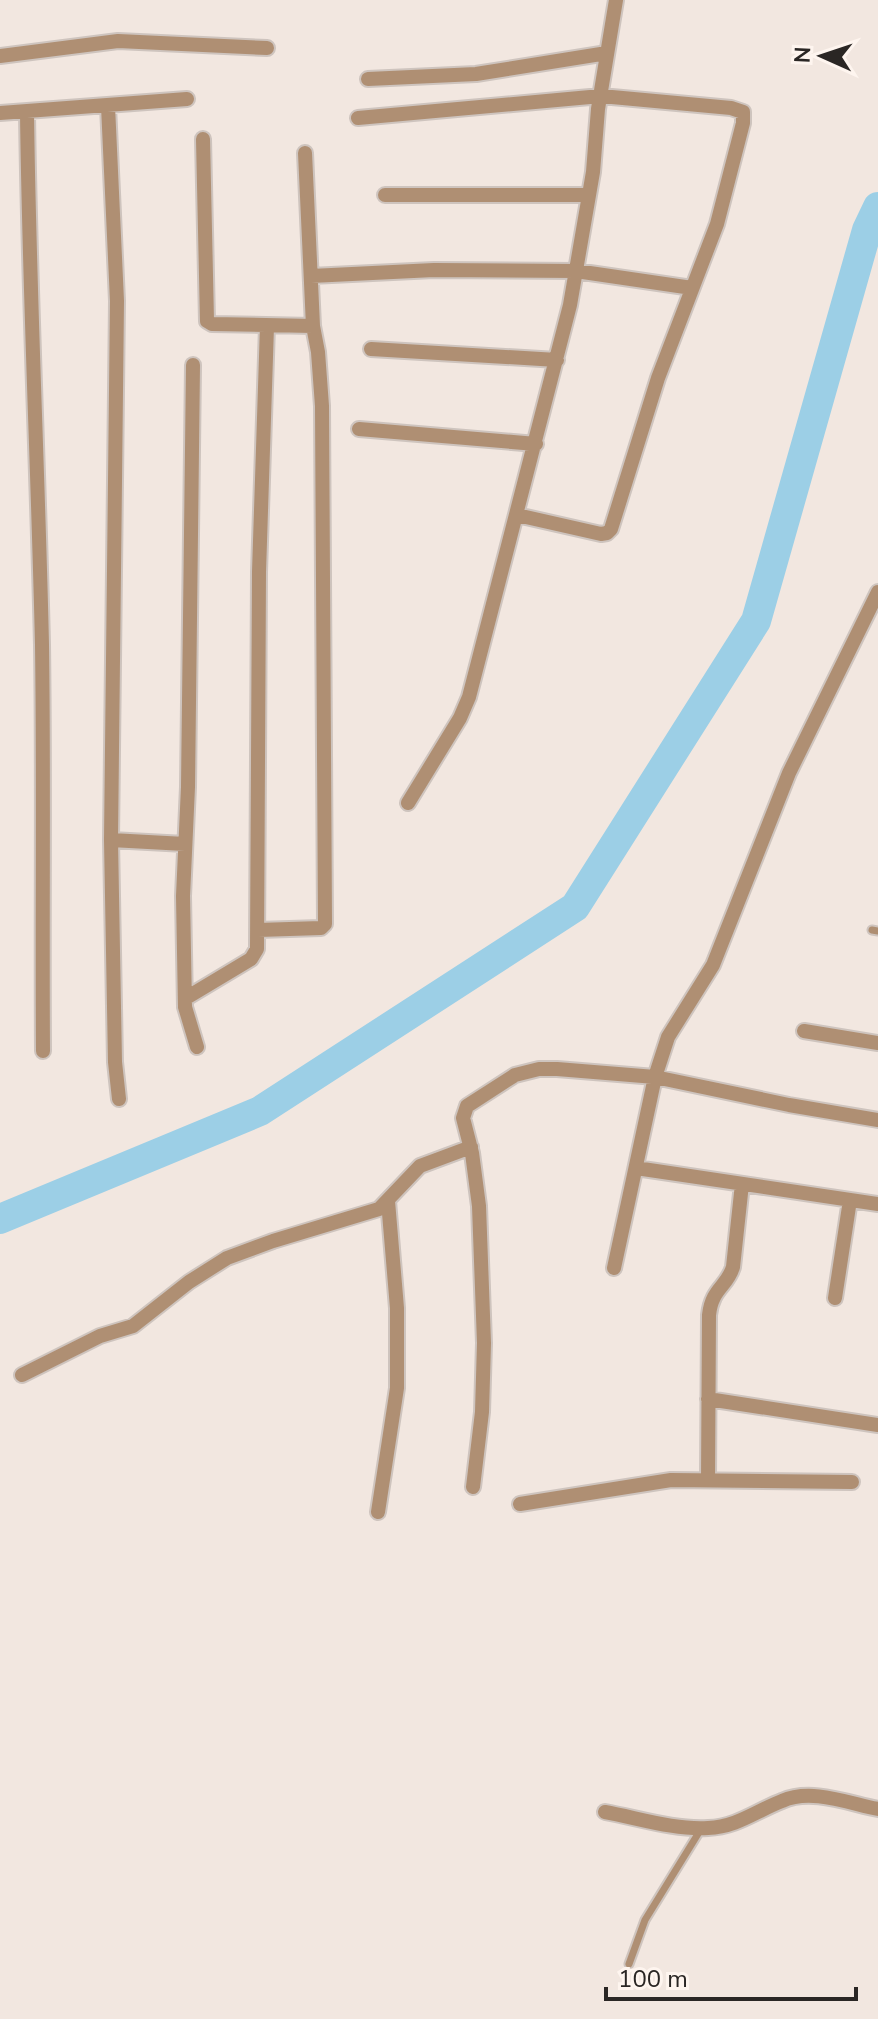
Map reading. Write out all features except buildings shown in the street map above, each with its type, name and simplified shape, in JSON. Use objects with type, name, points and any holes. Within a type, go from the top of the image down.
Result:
[{"type":"street","points":[[408,803],[460,718],[469,697],[536,444],[576,271],[616,0]]},
{"type":"street","points":[[0,56],[118,41],[267,48]]},
{"type":"street","points":[[368,79],[476,74],[607,53]]},
{"type":"street","points":[[358,118],[601,96],[731,108],[743,112],[726,198],[658,378],[609,531],[601,534],[517,515]]},
{"type":"street","points":[[0,113],[187,99]]},
{"type":"street","points":[[108,106],[117,301],[111,840],[115,1062],[119,1099]]},
{"type":"street","points":[[27,111],[42,649],[43,1051]]},
{"type":"street","points":[[203,139],[207,321],[212,324],[313,326]]},
{"type":"street","points":[[258,930],[321,928],[325,924],[322,406],[313,326],[305,153]]},
{"type":"street","points":[[385,195],[589,195]]},
{"type":"street","points":[[311,276],[434,270],[576,271],[692,288]]},
{"type":"street","points":[[186,998],[254,956],[257,949],[259,572],[267,326]]},
{"type":"street","points":[[371,349],[557,360]]},
{"type":"street","points":[[193,365],[188,787],[183,896],[187,1014],[197,1047]]},
{"type":"street","points":[[359,429],[536,444]]},
{"type":"street","points":[[614,1268],[655,1077],[668,1037],[713,965],[789,773],[878,592]]},
{"type":"street","points":[[111,840],[185,844]]},
{"type":"street","points":[[804,1031],[878,1043]]},
{"type":"street","points":[[473,1487],[482,1412],[484,1343],[479,1206],[471,1147],[463,1118],[465,1109],[515,1075],[539,1069],[557,1069],[655,1077],[878,1120]]},
{"type":"street","points":[[22,1375],[100,1336],[133,1326],[189,1282],[227,1258],[374,1211],[388,1201],[420,1166],[471,1147]]},
{"type":"street","points":[[636,1168],[878,1204]]},
{"type":"street","points":[[708,1480],[710,1302],[733,1267],[742,1184]]},
{"type":"street","points":[[835,1298],[850,1200]]},
{"type":"street","points":[[378,1512],[397,1388],[397,1308],[388,1201]]},
{"type":"street","points":[[708,1399],[878,1425]]},
{"type":"street","points":[[520,1504],[644,1482],[852,1482]]},
{"type":"street","points":[[605,1812],[701,1828],[743,1821],[783,1800],[805,1796],[878,1809]]},
{"type":"lane","points":[[629,1964],[645,1920],[701,1828]]},
{"type":"waterway","points":[[0,1219],[260,1111],[575,907],[756,621],[867,230],[878,207]]}]
